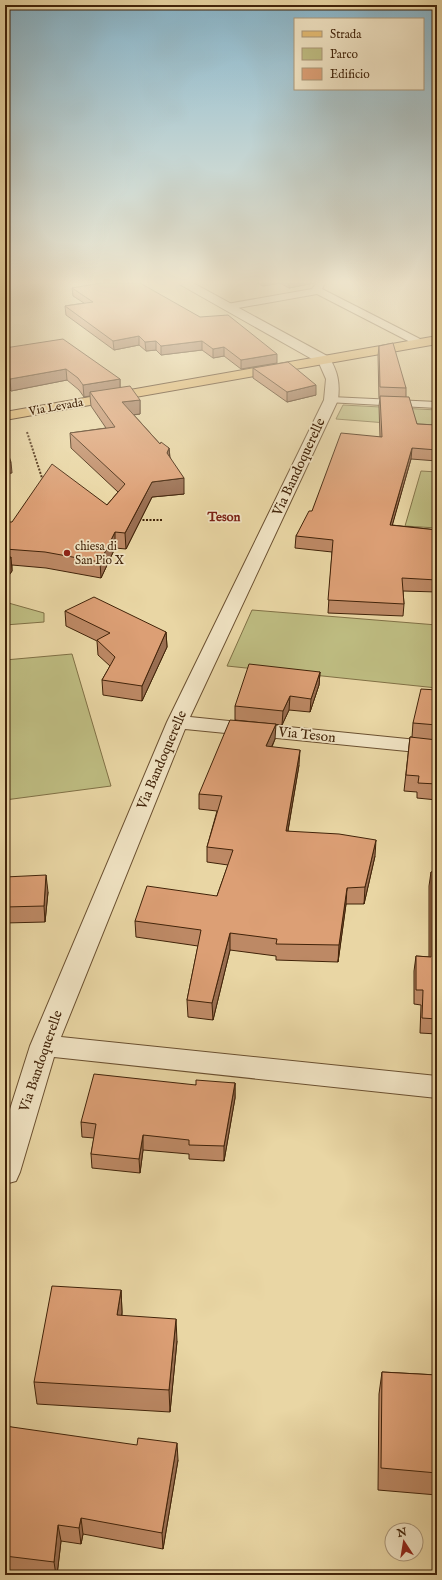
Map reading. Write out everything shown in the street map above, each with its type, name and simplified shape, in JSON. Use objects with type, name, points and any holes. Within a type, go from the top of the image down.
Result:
[{"type":"main road","name":"Via Levada","points":[[9,415],[342,357]]},
{"type":"street","points":[[318,357],[324,360]]},
{"type":"street","name":"Via Bandoquerelle","points":[[5,1172],[44,1046],[177,722],[331,400],[333,386],[332,372],[324,360]]},
{"type":"street","name":"Via Teson","points":[[177,722],[437,748]]},
{"type":"street","points":[[44,1046],[437,1087]]},
{"type":"lane","points":[[331,400],[437,405]]},
{"type":"path","points":[[9,415],[27,431],[45,486]]},
{"type":"path","points":[[132,520],[162,520]]},
{"type":"green space","points":[[343,405],[437,410],[437,427],[336,419]]},
{"type":"green space","points":[[421,471],[437,472],[437,528],[405,526]]},
{"type":"green space","points":[[5,602],[44,613],[44,622],[5,625]]},
{"type":"green space","points":[[252,610],[437,625],[437,688],[227,666]]},
{"type":"green space","points":[[72,654],[111,786],[5,800],[5,660]]},
{"type":"building","points":[[5,357],[88,357],[120,379],[83,385],[78,378],[66,369],[10,379],[5,375]]},
{"type":"building","points":[[237,357],[261,357],[241,360]]},
{"type":"building","points":[[379,357],[397,357],[406,388],[380,387]]},
{"type":"building","points":[[288,362],[316,385],[287,392],[253,368]]},
{"type":"building","points":[[130,386],[140,400],[122,402],[160,444],[161,442],[169,448],[167,453],[184,478],[152,482],[125,533],[115,532],[100,562],[45,552],[5,549],[5,529],[9,522],[12,522],[52,464],[107,505],[125,484],[70,433],[115,427],[90,392]]},
{"type":"building","points":[[380,396],[409,397],[417,424],[437,425],[437,450],[412,448],[390,525],[437,530],[437,580],[402,578],[404,604],[328,600],[333,540],[296,536],[309,511],[312,511],[341,433],[382,437]]},
{"type":"building","points":[[5,445],[11,462],[5,462]]},
{"type":"building","points":[[5,557],[11,557],[5,565]]},
{"type":"building","points":[[94,597],[166,632],[142,686],[102,680],[115,657],[97,640],[110,633],[65,611]]},
{"type":"building","points":[[249,664],[320,672],[311,699],[290,696],[283,711],[235,706]]},
{"type":"building","points":[[421,689],[437,690],[437,725],[413,723]]},
{"type":"building","points":[[230,720],[276,724],[266,746],[300,750],[286,831],[339,834],[376,840],[365,887],[347,888],[339,945],[276,944],[277,939],[230,933],[212,1003],[187,1000],[201,930],[135,921],[147,886],[217,896],[233,850],[207,847],[222,796],[199,794]]},
{"type":"building","points":[[410,737],[437,740],[437,784],[418,783],[419,776],[406,775]]},
{"type":"building","points":[[431,872],[437,872],[437,1019],[422,1018],[423,990],[416,990],[416,956],[431,957]]},
{"type":"building","points":[[46,875],[44,906],[5,907],[5,877]]},
{"type":"building","points":[[94,1074],[196,1085],[196,1080],[235,1083],[224,1146],[189,1145],[189,1140],[143,1135],[139,1159],[91,1154],[96,1124],[81,1122]]},
{"type":"building","points":[[52,1286],[121,1290],[117,1315],[176,1319],[169,1390],[34,1382]]},
{"type":"building","points":[[382,1372],[437,1375],[437,1473],[381,1468]]},
{"type":"building","points":[[5,1426],[137,1445],[138,1438],[177,1443],[162,1533],[81,1518],[79,1528],[58,1525],[54,1562],[5,1556]]},
{"type":"place","name":"chiesa di San Pio X","points":[[67,553]]},
{"type":"district","name":"Teson","points":[[224,517]]}]
